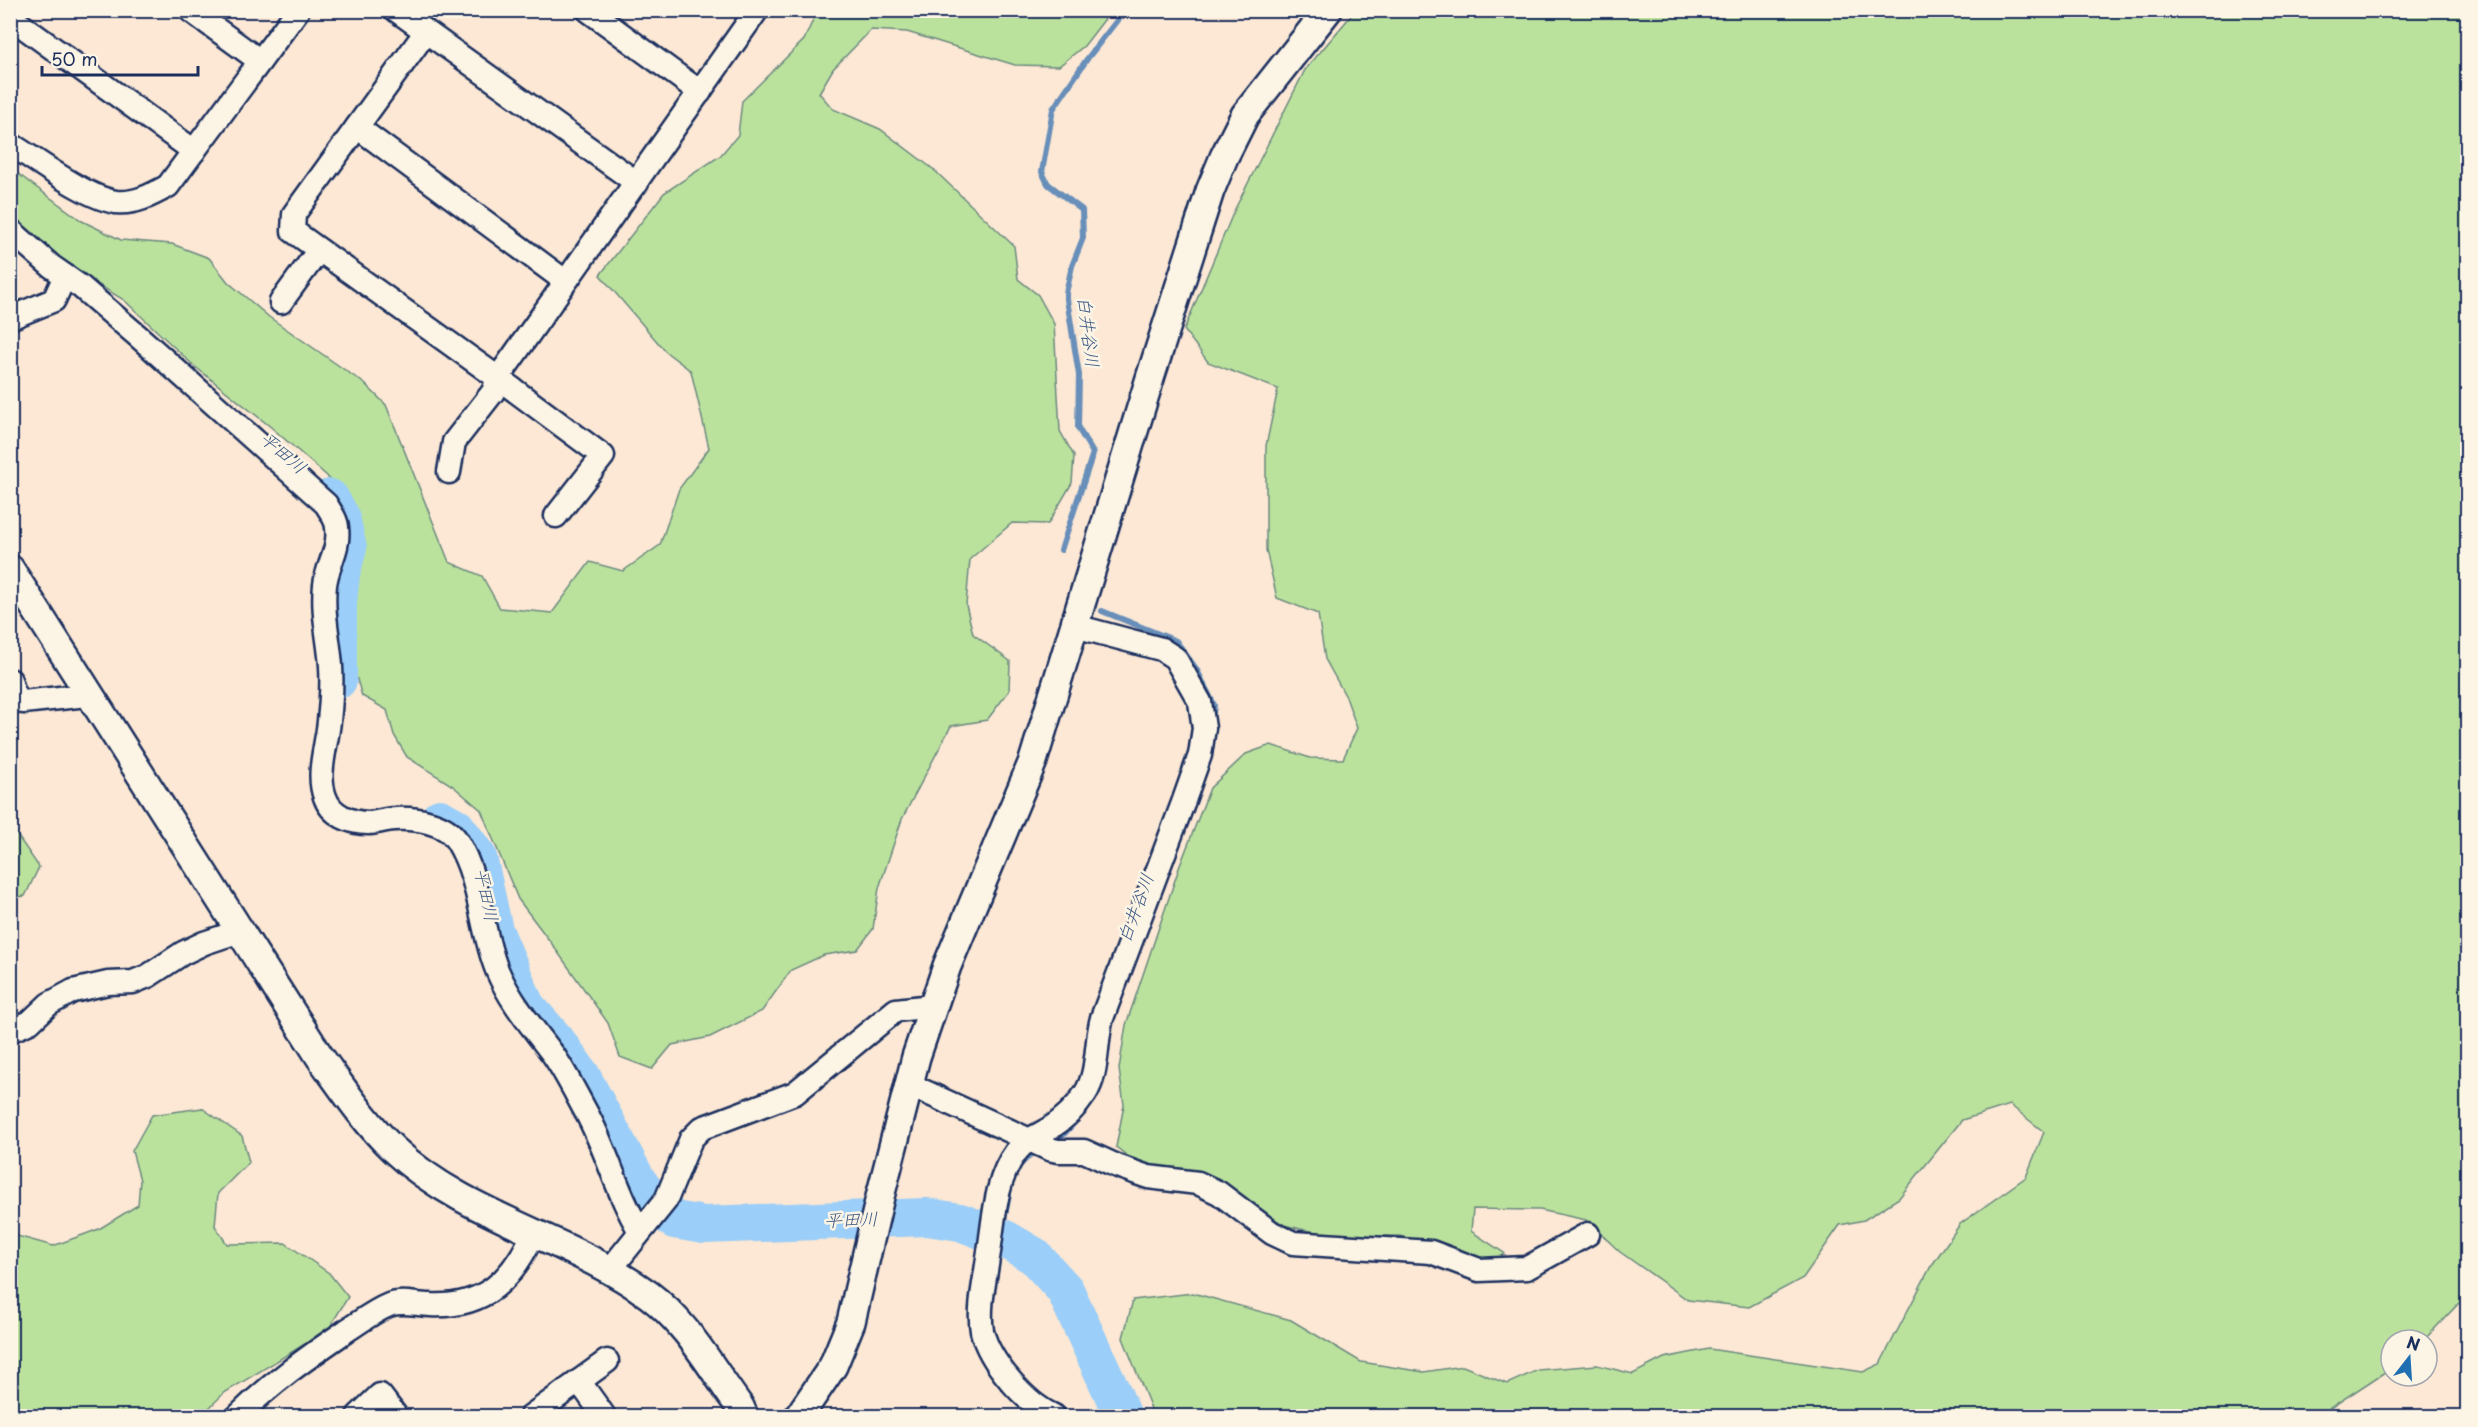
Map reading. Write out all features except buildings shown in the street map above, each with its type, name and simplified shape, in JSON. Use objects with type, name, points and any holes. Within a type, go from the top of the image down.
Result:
[{"type":"street","points":[[190,10],[260,61]]},
{"type":"street","points":[[10,144],[85,190],[116,202],[147,199],[168,186],[298,10]]},
{"type":"street","points":[[396,10],[637,183]]},
{"type":"street","points":[[588,10],[700,92]]},
{"type":"street","points":[[450,472],[454,442],[493,392],[498,378],[565,281],[758,10]]},
{"type":"street","points":[[799,1416],[833,1366],[851,1322],[908,1084],[932,1006],[978,888],[1033,761],[1210,191],[1224,156],[1245,115],[1328,10]]},
{"type":"street","points":[[10,17],[194,151]]},
{"type":"street","points":[[425,33],[294,214],[293,231],[603,456],[556,516]]},
{"type":"street","points":[[357,127],[565,281]]},
{"type":"street","points":[[10,230],[38,256],[139,337],[326,504],[338,526],[336,551],[325,583],[325,630],[331,667],[329,720],[321,779],[325,799],[334,810],[348,820],[369,823],[395,819],[419,821],[441,826],[455,838],[469,864],[487,942],[515,1007],[554,1055],[588,1114],[613,1171],[628,1213],[654,1216]]},
{"type":"street","points":[[281,302],[319,250]]},
{"type":"street","points":[[10,318],[54,300],[65,276]]},
{"type":"street","points":[[10,568],[320,1057],[354,1105],[394,1150],[440,1184],[609,1271],[648,1295],[677,1319],[748,1413]]},
{"type":"street","points":[[1054,1416],[1033,1403],[1011,1381],[991,1354],[982,1331],[981,1307],[994,1214],[1007,1166],[1017,1151],[1027,1140],[1066,1117],[1086,1093],[1091,1081],[1096,1036],[1101,1018],[1183,802],[1200,754],[1204,728],[1200,702],[1175,658],[1161,649],[1076,626]]},
{"type":"street","points":[[10,680],[16,699],[23,702],[78,696],[88,692]]},
{"type":"street","points":[[10,1031],[30,1022],[49,1004],[73,991],[108,983],[133,982],[148,976],[193,948],[240,931]]},
{"type":"street","points":[[609,1271],[654,1216],[691,1139],[702,1128],[795,1093],[896,1010],[932,1006]]},
{"type":"street","points":[[908,1084],[1027,1140],[1058,1151],[1084,1151],[1148,1178],[1198,1183],[1219,1193],[1272,1233],[1293,1243],[1431,1252],[1479,1270],[1527,1268],[1588,1234]]},
{"type":"street","points":[[238,1416],[292,1368],[375,1312],[391,1304],[451,1306],[481,1297],[502,1283],[522,1260],[534,1232]]},
{"type":"street","points":[[531,1416],[607,1361]]},
{"type":"street","points":[[579,1381],[604,1416]]},
{"type":"street","points":[[358,1416],[380,1395],[396,1416]]},
{"type":"green space","points":[[817,11],[1111,11],[1084,46],[1059,66],[1015,65],[907,32],[871,30],[833,69],[819,93],[833,109],[880,129],[933,169],[1014,246],[1018,279],[1038,295],[1054,324],[1060,431],[1074,456],[1072,483],[1048,524],[1012,523],[970,559],[966,605],[973,634],[1010,661],[1009,691],[987,720],[951,726],[902,819],[879,888],[873,929],[857,950],[824,955],[791,970],[762,1011],[710,1037],[672,1045],[652,1069],[620,1057],[608,1023],[518,899],[481,810],[453,786],[407,757],[394,735],[387,710],[362,696],[343,633],[352,566],[355,516],[327,476],[272,428],[193,365],[124,300],[64,264],[11,213],[10,168],[82,221],[121,240],[172,244],[209,258],[228,282],[269,317],[365,384],[386,405],[449,562],[482,576],[500,608],[552,613],[590,562],[623,571],[660,545],[679,489],[709,448],[691,371],[666,352],[600,275],[664,193],[720,156],[738,135],[742,101],[804,40]]},
{"type":"green space","points":[[1355,11],[2467,11],[2467,1299],[2460,1302],[2435,1328],[2379,1328],[2379,1376],[2318,1416],[1158,1416],[1152,1411],[1123,1338],[1133,1300],[1193,1293],[1291,1320],[1361,1362],[1424,1372],[1463,1366],[1507,1384],[1538,1370],[1597,1365],[1633,1374],[1664,1358],[1709,1349],[1863,1372],[1880,1364],[1930,1268],[1960,1224],[2026,1177],[2044,1132],[2010,1105],[1962,1120],[1899,1198],[1864,1220],[1840,1225],[1803,1278],[1749,1307],[1688,1300],[1620,1252],[1586,1220],[1540,1210],[1473,1209],[1471,1231],[1504,1253],[1490,1271],[1400,1236],[1335,1237],[1284,1225],[1224,1187],[1178,1172],[1135,1162],[1116,1147],[1124,1105],[1119,1069],[1126,1025],[1179,868],[1210,788],[1246,754],[1271,745],[1310,758],[1343,759],[1357,728],[1346,697],[1325,659],[1318,614],[1277,598],[1266,550],[1266,446],[1278,389],[1208,362],[1184,330],[1234,211],[1305,70]]},
{"type":"green space","points":[[10,829],[15,832],[39,867],[25,896],[11,898]]},
{"type":"green space","points":[[202,1108],[242,1136],[249,1162],[218,1193],[215,1226],[227,1244],[285,1243],[329,1273],[348,1297],[328,1330],[224,1393],[201,1416],[11,1416],[10,1234],[53,1246],[99,1229],[138,1205],[140,1180],[132,1151],[152,1115]]},
{"type":"waterway","name":"白井谷川","points":[[1061,550],[1093,453],[1078,428],[1079,375],[1066,293],[1072,266],[1083,238],[1082,210],[1048,184],[1042,172],[1053,109],[1087,59],[1125,10]]},
{"type":"waterway","name":"平田川","points":[[330,498],[341,517],[348,548],[341,574],[338,603],[338,680]]},
{"type":"waterway","name":"白井谷川","points":[[1102,611],[1176,641],[1197,670],[1214,705],[1212,721]]},
{"type":"waterway","name":"平田川","points":[[440,818],[456,827],[478,857],[494,930],[526,1006],[556,1040],[581,1075],[637,1180],[652,1201],[674,1220],[704,1225],[927,1217],[960,1222],[1005,1239],[1034,1256],[1065,1290],[1123,1416]]},
{"type":"waterway","name":"白井谷川","points":[[1051,1141],[1064,1134],[1074,1123]]},
{"type":"waterway","name":"白井谷川","points":[[1019,1166],[1037,1148]]},
{"type":"waterway","name":"白井谷川","points":[[1005,1239],[1003,1225],[1009,1195]]}]
